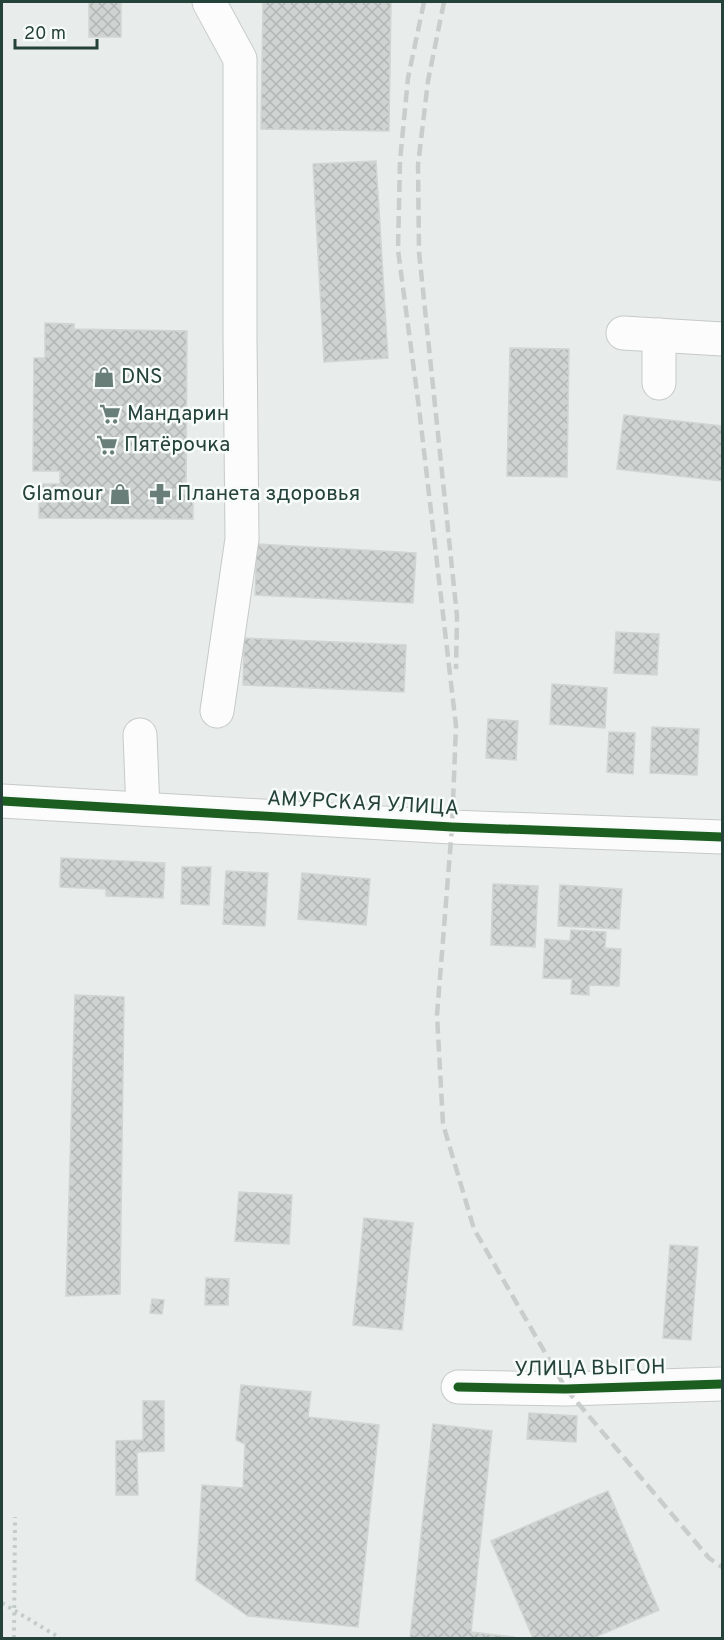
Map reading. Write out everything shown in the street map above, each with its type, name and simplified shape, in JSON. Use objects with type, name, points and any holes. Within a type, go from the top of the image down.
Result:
[{"type":"street","points":[[209,2],[240,59],[242,539],[217,711]]},
{"type":"street","points":[[623,333],[723,339]]},
{"type":"street","points":[[659,335],[659,383]]},
{"type":"street","points":[[140,735],[143,809]]},
{"type":"street","name":"АМУРСКАЯ УЛИЦА","points":[[2,801],[453,827],[723,837]]},
{"type":"street","name":"УЛИЦА ВЫГОН","points":[[458,1387],[566,1389],[723,1384]]},
{"type":"path","points":[[14,1638],[15,1517]]},
{"type":"path","points":[[2,1604],[60,1638]]},
{"type":"building","points":[[89,2],[121,2],[121,37],[89,37]]},
{"type":"building","points":[[263,2],[391,2],[389,131],[261,129]]},
{"type":"building","points":[[376,161],[388,358],[324,362],[313,164]]},
{"type":"building","name":"Мандарин","points":[[45,323],[74,324],[74,329],[187,331],[186,488],[193,489],[193,519],[39,518],[39,484],[60,484],[60,471],[33,471],[34,358],[45,358]]},
{"type":"building","points":[[510,348],[569,349],[567,477],[507,476]]},
{"type":"building","points":[[624,415],[722,426],[722,481],[617,469]]},
{"type":"building","points":[[257,544],[416,553],[413,603],[255,595]]},
{"type":"building","points":[[616,632],[659,634],[657,675],[614,673]]},
{"type":"building","points":[[244,638],[406,645],[404,692],[243,685]]},
{"type":"building","points":[[552,684],[607,688],[605,728],[550,724]]},
{"type":"building","points":[[488,719],[518,721],[516,760],[486,758]]},
{"type":"building","points":[[652,727],[699,729],[697,775],[650,773]]},
{"type":"building","points":[[609,732],[635,733],[633,774],[607,772]]},
{"type":"building","points":[[61,858],[165,863],[163,898],[106,896],[106,889],[60,887]]},
{"type":"building","points":[[182,867],[211,867],[209,905],[181,904]]},
{"type":"building","points":[[226,871],[268,873],[265,926],[223,924]]},
{"type":"building","points":[[302,873],[370,879],[366,925],[298,919]]},
{"type":"building","points":[[493,884],[538,886],[535,947],[491,945]]},
{"type":"building","points":[[560,885],[622,889],[619,929],[558,926]]},
{"type":"building","points":[[571,930],[606,932],[605,948],[621,949],[619,986],[589,985],[589,995],[571,994],[572,979],[543,978],[545,939],[570,941]]},
{"type":"building","points":[[75,995],[124,997],[120,1294],[66,1296]]},
{"type":"building","points":[[239,1192],[292,1195],[289,1244],[235,1241]]},
{"type":"building","points":[[364,1218],[413,1223],[402,1330],[353,1325]]},
{"type":"building","points":[[670,1245],[698,1247],[691,1340],[663,1338]]},
{"type":"building","points":[[206,1278],[229,1279],[228,1305],[205,1305]]},
{"type":"building","points":[[152,1299],[164,1300],[162,1314],[150,1313]]},
{"type":"building","points":[[241,1385],[311,1392],[308,1417],[379,1425],[358,1627],[248,1616],[196,1580],[202,1485],[243,1488],[245,1444],[236,1440]]},
{"type":"building","points":[[143,1401],[164,1401],[164,1451],[137,1452],[138,1495],[116,1495],[116,1441],[143,1440]]},
{"type":"building","points":[[529,1413],[577,1416],[576,1442],[527,1439]]},
{"type":"building","points":[[433,1424],[492,1431],[471,1632],[514,1638],[410,1638]]},
{"type":"building","points":[[608,1491],[659,1610],[593,1638],[533,1638],[491,1541]]},
{"type":"railway","points":[[424,2],[408,78],[400,161],[398,250],[456,726],[452,827],[437,1015],[443,1124],[474,1229],[566,1389],[709,1558],[722,1567]]},
{"type":"railway","points":[[444,2],[428,81],[418,165],[419,252],[457,616],[456,669]]},
{"type":"cycle path","points":[[2,801],[452,827],[722,837]]},
{"type":"cycle path","points":[[458,1387],[566,1389],[722,1384]]},
{"type":"place","name":"DNS","points":[[104,377]]},
{"type":"place","name":"Мандарин","points":[[110,414]]},
{"type":"place","name":"Пятёрочка","points":[[107,445]]},
{"type":"place","name":"Glamour","points":[[120,494]]},
{"type":"place","name":"Планета здоровья","points":[[160,494]]}]
